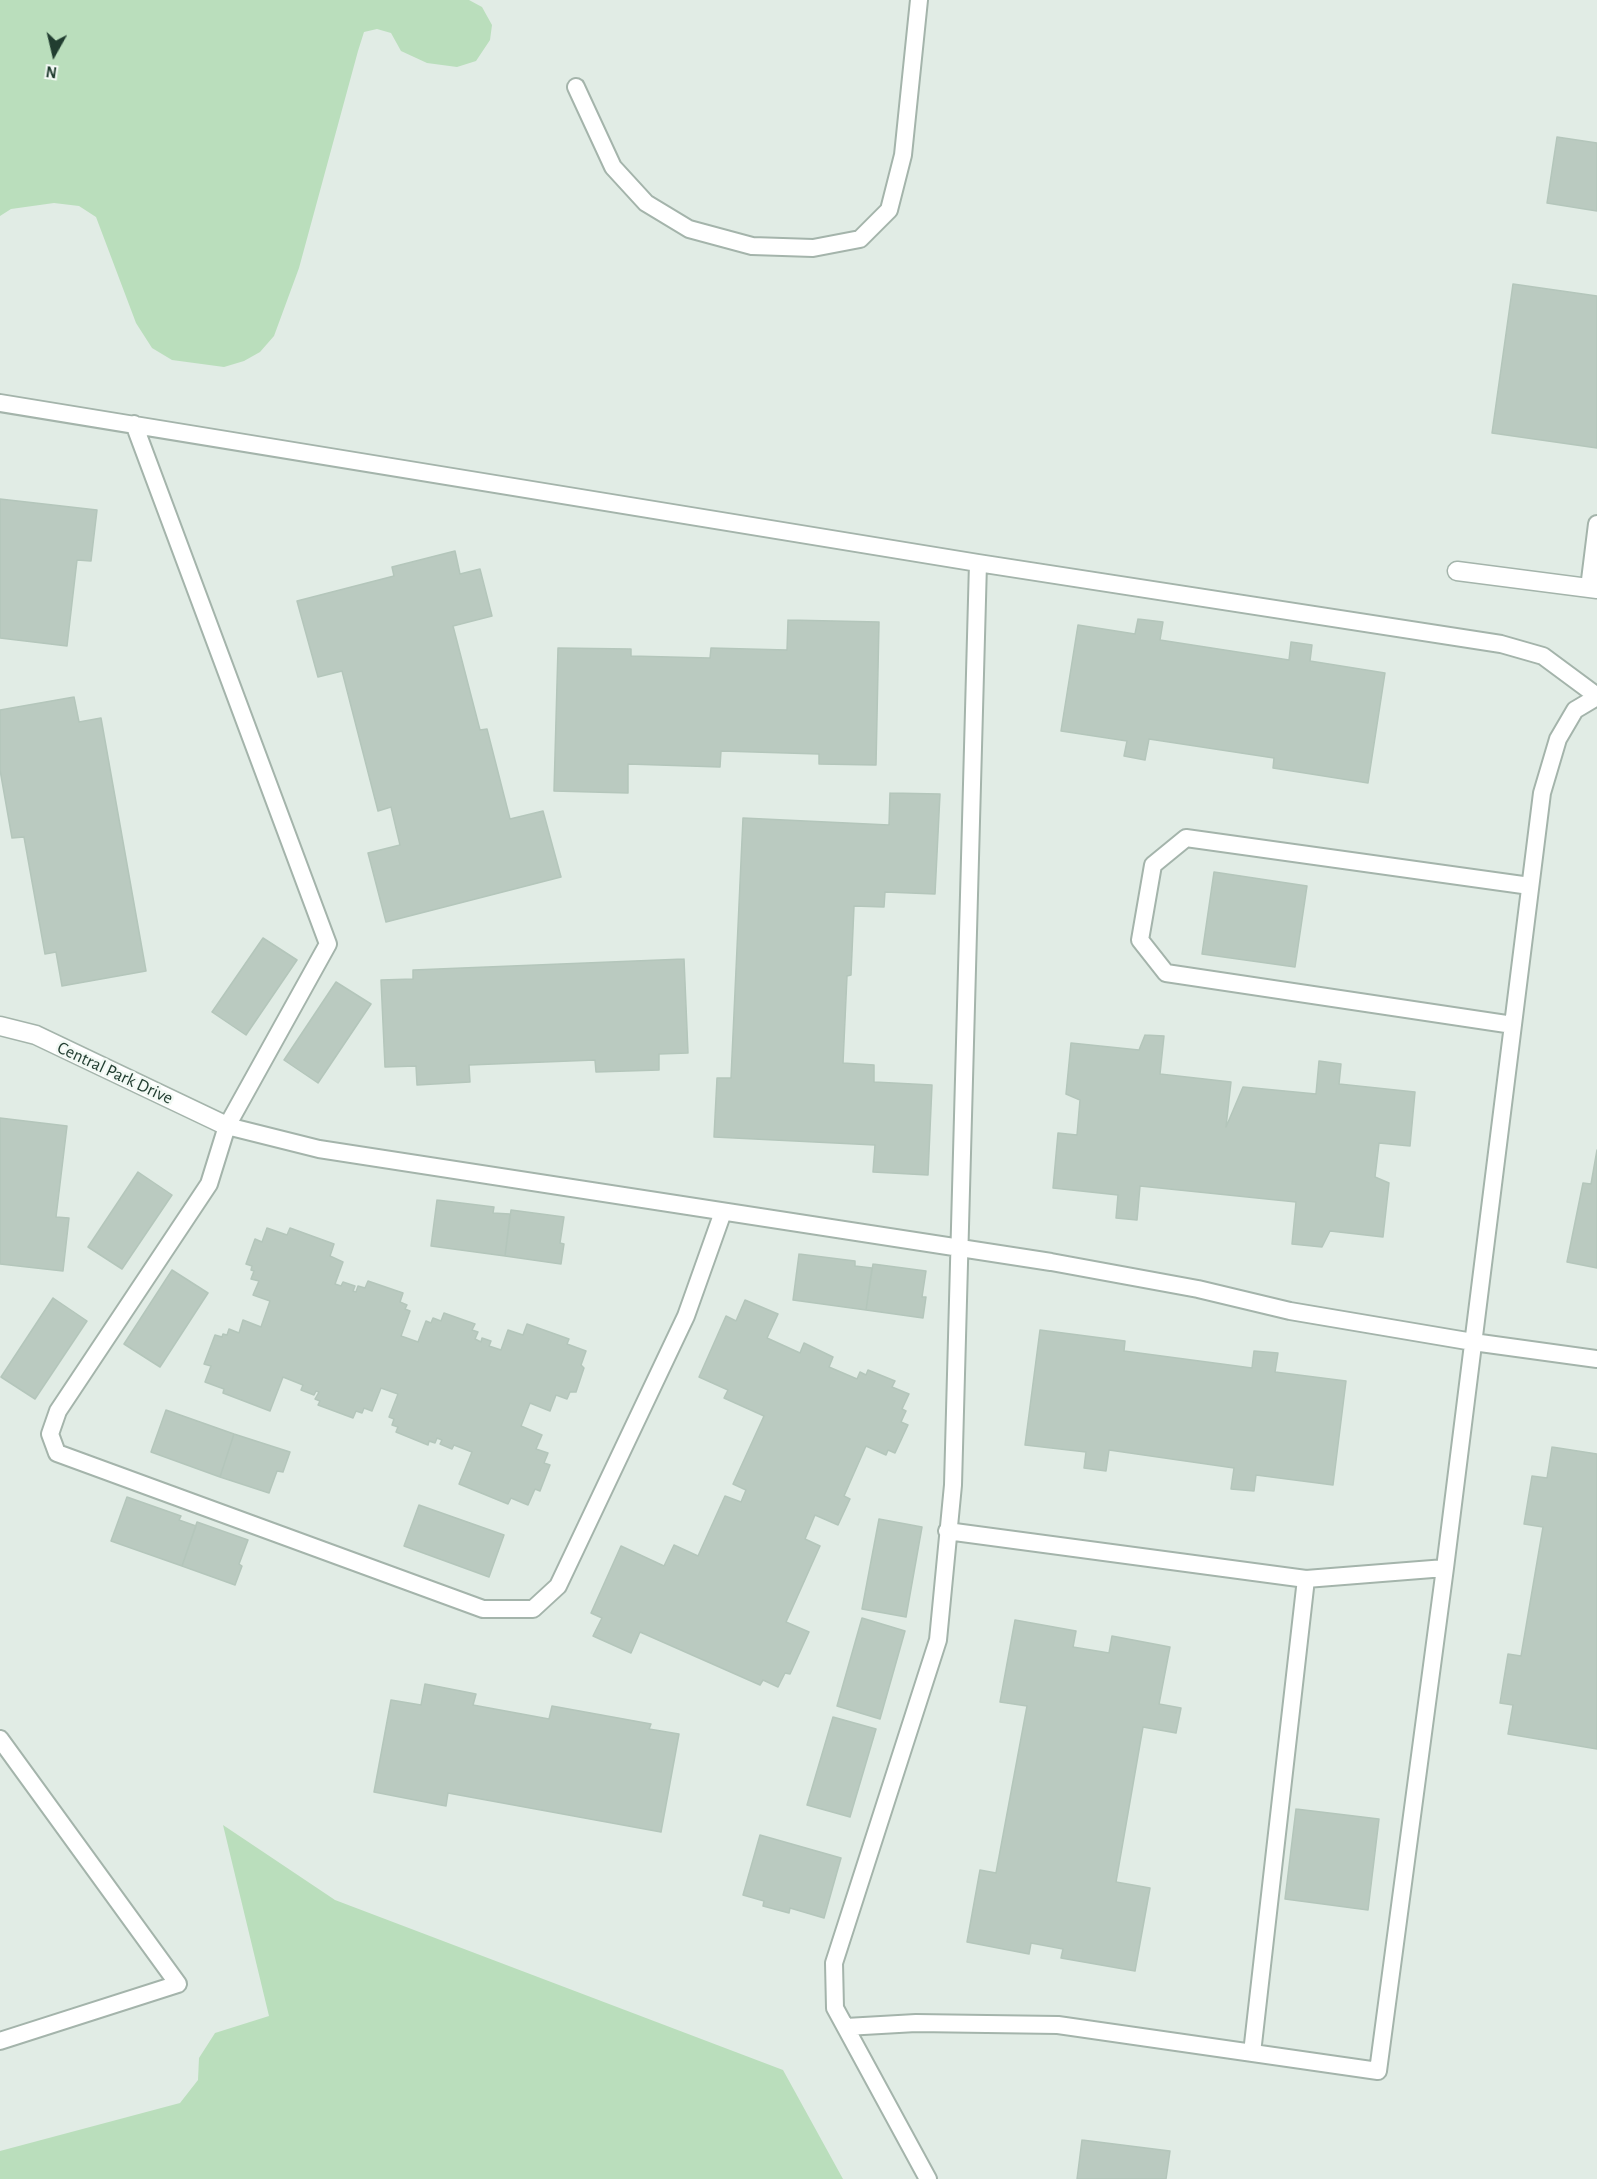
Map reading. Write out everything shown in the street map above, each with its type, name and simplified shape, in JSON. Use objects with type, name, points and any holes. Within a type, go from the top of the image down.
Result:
[{"type":"street","points":[[1457,571],[1593,588]]},
{"type":"street","name":"Central Park Drive","points":[[0,1026],[36,1035],[227,1126]]},
{"type":"lane","points":[[576,87],[613,167],[646,203],[689,229],[752,246],[813,248],[860,239],[889,210],[903,155],[919,0]]},
{"type":"lane","points":[[0,403],[978,563],[1501,644],[1543,656],[1597,697],[1575,710],[1557,739],[1542,793],[1445,1568],[1378,2071],[1058,2025],[916,2023],[846,2027]]},
{"type":"lane","points":[[135,424],[328,944],[227,1126],[208,1184],[58,1411],[50,1434],[57,1453],[483,1610],[533,1609],[558,1586],[686,1316],[723,1212]]},
{"type":"lane","points":[[1593,588],[1597,524]]},
{"type":"lane","points":[[928,2179],[835,2008],[834,1963],[938,1640],[953,1485],[978,563]]},
{"type":"lane","points":[[1513,1025],[1166,973],[1140,940],[1153,865],[1186,838],[1530,886]]},
{"type":"lane","points":[[227,1126],[319,1149],[1052,1262],[1198,1288],[1290,1311],[1473,1342],[1597,1359]]},
{"type":"lane","points":[[947,1531],[1306,1579],[1445,1568]]},
{"type":"lane","points":[[1252,2052],[1306,1579]]},
{"type":"lane","points":[[0,1739],[178,1984],[0,2041]]},
{"type":"green space","points":[[0,0],[469,0],[482,7],[492,25],[490,40],[476,61],[457,67],[427,63],[401,51],[391,33],[377,29],[364,32],[299,268],[274,336],[260,352],[244,361],[224,367],[172,360],[152,348],[136,323],[96,217],[79,206],[54,203],[11,209],[0,216]]},
{"type":"green space","points":[[223,1825],[335,1900],[783,2070],[843,2179],[0,2179],[0,2151],[180,2103],[198,2080],[199,2058],[215,2033],[269,2016]]},
{"type":"building","points":[[1557,137],[1597,143],[1597,211],[1547,203]]},
{"type":"building","points":[[1513,284],[1597,296],[1597,448],[1492,433]]},
{"type":"building","points":[[0,499],[97,510],[91,561],[77,560],[67,646],[0,638]]},
{"type":"building","points":[[455,551],[460,574],[480,569],[492,616],[453,626],[480,730],[487,729],[510,819],[543,811],[561,877],[386,922],[368,853],[400,845],[391,807],[378,811],[342,671],[318,677],[297,601],[394,576],[392,567]]},
{"type":"building","points":[[1138,619],[1163,622],[1160,640],[1289,660],[1291,642],[1312,645],[1310,661],[1385,673],[1368,783],[1273,768],[1274,758],[1149,739],[1145,760],[1124,756],[1127,741],[1061,731],[1078,625],[1135,634]]},
{"type":"building","points":[[788,620],[879,622],[876,765],[819,764],[819,754],[721,751],[720,767],[628,764],[628,793],[554,791],[558,648],[631,649],[631,656],[710,658],[711,648],[787,650]]},
{"type":"building","points":[[74,697],[79,722],[101,718],[146,971],[62,986],[56,952],[45,954],[24,837],[12,838],[0,770],[0,710]]},
{"type":"building","points":[[890,793],[940,794],[935,894],[885,892],[884,907],[854,906],[851,975],[847,976],[843,1063],[874,1065],[874,1082],[932,1085],[928,1175],[873,1172],[875,1145],[714,1137],[717,1078],[731,1078],[743,818],[889,825]]},
{"type":"building","points":[[1214,872],[1307,886],[1295,967],[1202,954]]},
{"type":"building","points":[[263,938],[297,960],[246,1035],[212,1012]]},
{"type":"building","points":[[684,959],[688,1053],[659,1054],[659,1070],[596,1072],[595,1060],[469,1065],[470,1082],[417,1085],[416,1066],[385,1067],[381,980],[413,979],[413,970]]},
{"type":"building","points":[[336,982],[371,1004],[318,1083],[284,1060]]},
{"type":"building","points":[[1145,1035],[1164,1036],[1160,1074],[1231,1082],[1226,1127],[1243,1087],[1316,1094],[1319,1061],[1341,1064],[1339,1084],[1415,1092],[1410,1146],[1379,1143],[1375,1177],[1389,1183],[1383,1237],[1330,1231],[1322,1247],[1292,1244],[1296,1202],[1140,1186],[1137,1220],[1116,1218],[1118,1195],[1053,1188],[1058,1133],[1077,1135],[1080,1100],[1066,1094],[1071,1043],[1139,1050]]},
{"type":"building","points":[[0,1118],[67,1126],[56,1217],[69,1218],[63,1271],[0,1264]]},
{"type":"building","points":[[1597,1150],[1597,1268],[1567,1262],[1583,1183],[1591,1184]]},
{"type":"building","points":[[138,1172],[172,1195],[122,1269],[88,1247]]},
{"type":"building","points":[[437,1200],[494,1207],[493,1213],[510,1214],[505,1256],[431,1246]]},
{"type":"building","points":[[511,1210],[564,1217],[560,1243],[564,1244],[561,1264],[505,1256]]},
{"type":"building","points":[[267,1228],[287,1235],[290,1228],[334,1244],[330,1256],[343,1262],[335,1284],[341,1286],[343,1282],[355,1286],[353,1291],[356,1292],[358,1286],[365,1288],[368,1281],[403,1293],[400,1302],[407,1305],[405,1309],[410,1311],[401,1336],[418,1342],[426,1321],[431,1323],[433,1318],[441,1321],[444,1313],[475,1324],[472,1330],[478,1332],[475,1339],[481,1342],[482,1338],[491,1341],[489,1346],[501,1350],[508,1330],[523,1335],[527,1324],[569,1339],[567,1344],[586,1351],[581,1365],[584,1368],[576,1392],[570,1392],[567,1399],[556,1395],[550,1411],[530,1403],[521,1426],[542,1435],[536,1449],[548,1453],[544,1463],[550,1465],[540,1491],[535,1489],[528,1505],[511,1498],[508,1504],[459,1484],[472,1452],[454,1445],[452,1449],[440,1444],[442,1440],[437,1438],[435,1443],[429,1441],[428,1445],[396,1432],[398,1427],[392,1425],[394,1419],[389,1417],[398,1394],[381,1388],[372,1411],[364,1408],[362,1413],[356,1411],[353,1418],[318,1405],[320,1401],[315,1399],[319,1392],[316,1391],[314,1395],[301,1390],[303,1385],[283,1377],[270,1411],[223,1393],[224,1389],[205,1382],[211,1366],[204,1364],[215,1335],[222,1337],[223,1334],[227,1335],[229,1329],[239,1333],[243,1320],[261,1327],[270,1301],[253,1295],[259,1281],[251,1279],[254,1271],[251,1270],[252,1266],[246,1264],[255,1239],[262,1242]]},
{"type":"building","points":[[799,1254],[855,1261],[855,1266],[872,1268],[866,1310],[793,1300]]},
{"type":"building","points":[[873,1264],[926,1271],[922,1297],[926,1297],[923,1318],[866,1310]]},
{"type":"building","points":[[172,1270],[208,1293],[160,1367],[124,1344]]},
{"type":"building","points":[[53,1298],[87,1321],[35,1399],[1,1377]]},
{"type":"building","points":[[745,1300],[778,1314],[767,1338],[800,1353],[804,1343],[833,1357],[829,1367],[857,1379],[860,1372],[866,1375],[868,1370],[895,1381],[892,1387],[909,1394],[902,1409],[906,1411],[901,1422],[908,1425],[895,1453],[888,1450],[886,1455],[866,1446],[844,1496],[850,1499],[838,1525],[815,1515],[805,1539],[820,1546],[786,1622],[809,1632],[790,1674],[785,1673],[778,1687],[763,1680],[760,1685],[640,1632],[631,1653],[593,1636],[602,1618],[591,1613],[621,1546],[664,1566],[674,1545],[698,1556],[725,1496],[741,1502],[746,1490],[733,1484],[764,1416],[724,1398],[728,1390],[699,1377],[726,1316],[736,1321]]},
{"type":"building","points":[[1040,1330],[1125,1341],[1124,1351],[1252,1368],[1254,1351],[1278,1353],[1275,1372],[1346,1381],[1333,1485],[1256,1475],[1254,1491],[1231,1489],[1234,1468],[1109,1450],[1106,1471],[1084,1468],[1086,1452],[1025,1445]]},
{"type":"building","points":[[166,1410],[234,1434],[220,1477],[151,1452]]},
{"type":"building","points":[[234,1434],[290,1452],[283,1472],[277,1471],[269,1493],[220,1477]]},
{"type":"building","points":[[1552,1447],[1597,1454],[1597,1749],[1508,1734],[1513,1705],[1500,1703],[1508,1654],[1521,1656],[1543,1527],[1524,1524],[1532,1476],[1547,1478]]},
{"type":"building","points":[[127,1497],[181,1516],[179,1520],[196,1526],[182,1566],[111,1541]]},
{"type":"building","points":[[419,1505],[504,1535],[489,1577],[404,1546]]},
{"type":"building","points":[[879,1519],[922,1527],[906,1617],[862,1609]]},
{"type":"building","points":[[197,1522],[248,1540],[239,1564],[242,1566],[235,1585],[182,1566]]},
{"type":"building","points":[[862,1618],[905,1631],[880,1719],[837,1706]]},
{"type":"building","points":[[1015,1620],[1076,1631],[1073,1647],[1109,1653],[1112,1636],[1170,1647],[1159,1704],[1181,1708],[1176,1733],[1143,1727],[1116,1882],[1150,1888],[1135,1971],[1061,1958],[1063,1949],[1031,1943],[1029,1954],[967,1942],[980,1870],[996,1873],[1027,1706],[1000,1702]]},
{"type":"building","points":[[425,1684],[476,1694],[473,1705],[549,1719],[552,1706],[651,1724],[649,1729],[679,1734],[661,1832],[448,1793],[446,1806],[374,1792],[391,1700],[421,1705]]},
{"type":"building","points":[[833,1717],[876,1729],[850,1817],[807,1805]]},
{"type":"building","points":[[1296,1809],[1379,1819],[1368,1910],[1285,1899]]},
{"type":"building","points":[[760,1835],[841,1858],[824,1918],[790,1908],[789,1913],[763,1906],[764,1901],[743,1895]]},
{"type":"building","points":[[1082,2140],[1170,2151],[1166,2179],[1077,2179]]}]
